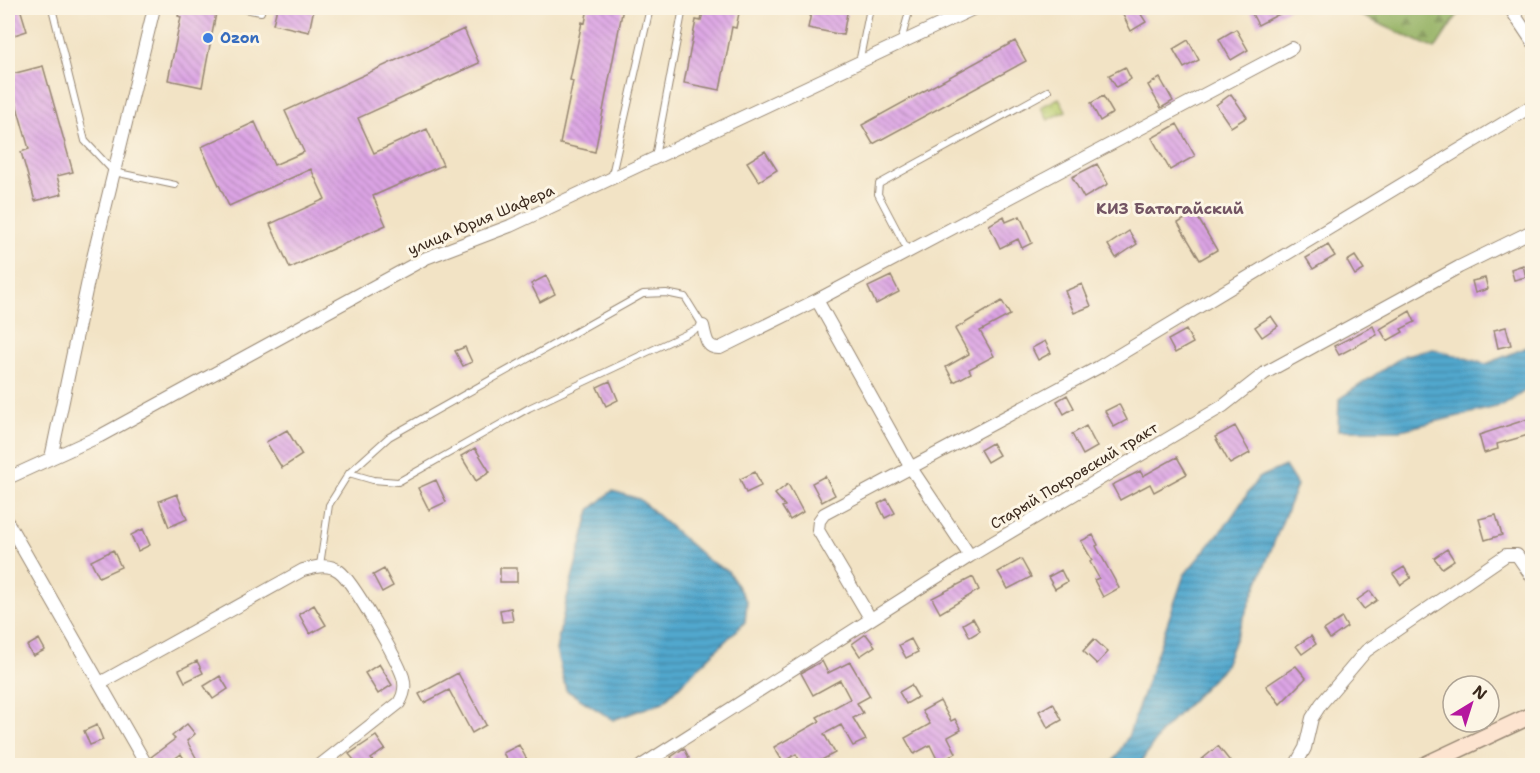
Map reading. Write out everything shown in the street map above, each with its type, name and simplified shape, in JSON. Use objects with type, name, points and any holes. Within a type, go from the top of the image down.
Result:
[{"type":"main road","points":[[1423,765],[1533,715]]},
{"type":"street","points":[[51,458],[114,172],[154,8]]},
{"type":"street","name":"улица Юрия Шафера","points":[[8,478],[100,436],[426,258],[510,226],[975,8]]},
{"type":"street","points":[[1510,8],[1533,41]]},
{"type":"street","points":[[703,326],[708,345],[713,349],[720,348],[909,253],[1292,48]]},
{"type":"street","points":[[870,618],[818,530],[819,521],[824,514],[1100,367],[1533,106]]},
{"type":"street","name":"Старый Покровский тракт","points":[[642,765],[970,556],[1222,406],[1282,363],[1459,267],[1533,231]]},
{"type":"street","points":[[817,300],[911,468],[970,556]]},
{"type":"street","points":[[8,523],[147,765]]},
{"type":"street","points":[[1295,765],[1305,748],[1312,718],[1366,651],[1506,555],[1517,555],[1533,578]]},
{"type":"street","points":[[100,683],[303,570],[320,565],[337,569],[349,580],[397,665],[405,688],[399,704],[319,765]]},
{"type":"lane","points":[[52,8],[85,141],[114,172],[175,184]]},
{"type":"lane","points":[[238,8],[261,12],[262,8]]},
{"type":"lane","points":[[611,179],[650,8]]},
{"type":"lane","points":[[655,159],[683,8]]},
{"type":"lane","points":[[859,64],[870,8]]},
{"type":"lane","points":[[900,45],[910,8]]},
{"type":"lane","points":[[909,253],[878,194],[879,184],[1048,91]]},
{"type":"lane","points":[[320,565],[329,505],[349,473],[389,437],[643,294],[666,293],[685,297],[703,326],[529,408],[398,482],[373,480],[349,473]]},
{"type":"green space","points":[[1345,8],[1462,8],[1435,49]]},
{"type":"green space","points":[[1059,98],[1066,111],[1048,120],[1041,107]]},
{"type":"water","points":[[1532,345],[1532,386],[1504,405],[1401,430],[1338,430],[1339,399],[1405,355],[1433,349],[1486,364]]},
{"type":"water","points":[[1285,466],[1297,485],[1224,667],[1162,731],[1139,765],[1111,765],[1128,737],[1184,575],[1229,521],[1258,478]]},
{"type":"water","points":[[612,491],[639,499],[709,561],[728,571],[747,602],[745,622],[663,702],[613,720],[566,690],[556,650],[590,510]]},
{"type":"building","points":[[8,8],[20,8],[27,31],[8,37]]},
{"type":"building","points":[[180,8],[217,8],[202,87],[168,80],[181,17],[178,16]]},
{"type":"building","points":[[277,8],[314,8],[309,32],[273,24]]},
{"type":"building","points":[[588,8],[623,8],[595,152],[560,144],[573,81],[570,80],[582,22],[585,23]]},
{"type":"building","points":[[704,8],[740,8],[736,28],[732,27],[720,90],[684,83],[696,20],[701,21]]},
{"type":"building","points":[[812,8],[848,8],[843,35],[808,28]]},
{"type":"building","points":[[1131,8],[1137,8],[1146,22],[1131,31],[1122,13]]},
{"type":"building","points":[[1249,8],[1291,8],[1258,25]]},
{"type":"building","points":[[464,29],[479,63],[358,118],[374,153],[427,129],[443,165],[373,196],[386,225],[290,268],[270,224],[325,199],[311,169],[229,206],[201,147],[255,122],[274,165],[304,152],[285,111]]},
{"type":"building","points":[[1236,29],[1248,50],[1231,60],[1219,39]]},
{"type":"building","points":[[1188,40],[1199,60],[1184,68],[1173,49]]},
{"type":"building","points":[[1015,41],[1026,61],[873,144],[862,125]]},
{"type":"building","points":[[43,66],[73,172],[57,176],[62,194],[35,201],[21,152],[29,149],[8,75]]},
{"type":"building","points":[[1125,67],[1131,79],[1116,87],[1109,75]]},
{"type":"building","points":[[1160,78],[1173,101],[1161,108],[1148,85]]},
{"type":"building","points":[[1231,94],[1247,117],[1231,127],[1216,105]]},
{"type":"building","points":[[1103,96],[1113,113],[1100,121],[1091,103]]},
{"type":"building","points":[[1177,124],[1195,156],[1170,170],[1152,138]]},
{"type":"building","points":[[765,151],[777,170],[759,181],[747,162]]},
{"type":"building","points":[[1097,164],[1108,184],[1084,198],[1072,177]]},
{"type":"building","points":[[1195,213],[1217,250],[1200,260],[1178,223]]},
{"type":"building","points":[[1004,216],[1006,222],[1020,216],[1032,243],[1022,248],[1018,239],[1000,248],[989,225]]},
{"type":"building","points":[[1129,231],[1137,244],[1116,258],[1108,245]]},
{"type":"building","points":[[1328,245],[1335,256],[1313,269],[1306,258]]},
{"type":"building","points":[[1355,256],[1364,270],[1355,275],[1347,261]]},
{"type":"building","points":[[1523,265],[1526,277],[1514,280],[1511,269]]},
{"type":"building","points":[[546,276],[555,294],[540,302],[531,284]]},
{"type":"building","points":[[891,276],[899,292],[876,304],[868,287]]},
{"type":"building","points":[[1485,278],[1488,289],[1475,293],[1472,281]]},
{"type":"building","points":[[1082,284],[1091,306],[1074,313],[1065,291]]},
{"type":"building","points":[[1002,301],[1010,315],[980,331],[994,356],[969,369],[971,373],[954,382],[946,367],[969,354],[955,329]]},
{"type":"building","points":[[1410,311],[1415,322],[1401,329],[1403,332],[1387,341],[1380,329]]},
{"type":"building","points":[[1271,316],[1278,326],[1262,337],[1255,327]]},
{"type":"building","points":[[1373,326],[1377,335],[1339,355],[1334,346]]},
{"type":"building","points":[[1506,327],[1511,345],[1498,348],[1494,330]]},
{"type":"building","points":[[1186,330],[1193,343],[1175,353],[1168,340]]},
{"type":"building","points":[[1045,341],[1051,353],[1038,360],[1032,348]]},
{"type":"building","points":[[465,347],[472,362],[463,366],[455,351]]},
{"type":"building","points":[[610,381],[618,400],[606,406],[597,387]]},
{"type":"building","points":[[1067,395],[1074,408],[1064,414],[1057,401]]},
{"type":"building","points":[[1119,404],[1127,420],[1114,427],[1105,411]]},
{"type":"building","points":[[1528,419],[1532,434],[1497,444],[1498,449],[1484,453],[1479,435]]},
{"type":"building","points":[[1086,426],[1097,447],[1083,455],[1072,434]]},
{"type":"building","points":[[1235,426],[1250,453],[1230,464],[1215,437]]},
{"type":"building","points":[[287,430],[302,455],[282,468],[266,442]]},
{"type":"building","points":[[992,443],[999,455],[987,462],[980,450]]},
{"type":"building","points":[[475,448],[490,472],[476,481],[461,456]]},
{"type":"building","points":[[1177,457],[1187,474],[1154,492],[1150,484],[1120,500],[1112,485],[1140,471],[1143,476]]},
{"type":"building","points":[[755,472],[761,486],[746,493],[740,479]]},
{"type":"building","points":[[825,476],[835,495],[822,502],[812,483]]},
{"type":"building","points":[[436,480],[446,502],[429,510],[418,488]]},
{"type":"building","points":[[788,484],[803,512],[790,520],[782,507],[785,506],[775,494]]},
{"type":"building","points":[[177,494],[187,519],[169,527],[159,501]]},
{"type":"building","points":[[887,499],[895,513],[885,518],[878,504]]},
{"type":"building","points":[[1496,515],[1502,535],[1485,540],[1479,519]]},
{"type":"building","points":[[143,529],[150,545],[138,551],[131,535]]},
{"type":"building","points":[[1093,535],[1098,545],[1096,546],[1119,588],[1103,597],[1094,580],[1099,578],[1090,562],[1092,560],[1081,541]]},
{"type":"building","points":[[1447,549],[1454,560],[1442,568],[1434,558]]},
{"type":"building","points":[[113,550],[121,567],[99,577],[91,561]]},
{"type":"building","points":[[1021,559],[1031,577],[1008,589],[998,572]]},
{"type":"building","points":[[1404,567],[1411,578],[1401,585],[1393,574]]},
{"type":"building","points":[[500,568],[517,568],[517,582],[500,582]]},
{"type":"building","points":[[384,569],[393,586],[382,592],[373,575]]},
{"type":"building","points":[[1061,570],[1067,582],[1055,589],[1048,577]]},
{"type":"building","points":[[973,577],[979,590],[940,613],[932,598]]},
{"type":"building","points":[[1370,591],[1377,600],[1364,609],[1357,600]]},
{"type":"building","points":[[314,605],[326,625],[310,634],[299,614]]},
{"type":"building","points":[[511,608],[513,621],[502,622],[500,610]]},
{"type":"building","points":[[973,618],[980,631],[970,637],[963,624]]},
{"type":"building","points":[[1342,618],[1347,627],[1330,639],[1324,630]]},
{"type":"building","points":[[866,634],[875,646],[860,656],[852,644]]},
{"type":"building","points":[[1311,636],[1316,644],[1302,654],[1296,646]]},
{"type":"building","points":[[39,639],[45,650],[33,656],[27,646]]},
{"type":"building","points":[[911,639],[918,652],[906,658],[899,645]]},
{"type":"building","points":[[1094,639],[1108,652],[1097,664],[1083,651]]},
{"type":"building","points":[[197,661],[203,673],[185,682],[179,670]]},
{"type":"building","points":[[822,661],[828,673],[850,662],[870,696],[857,703],[863,713],[853,718],[866,740],[853,746],[841,725],[824,734],[835,753],[812,765],[802,765],[796,754],[783,762],[774,747],[820,721],[817,717],[850,699],[840,680],[813,695],[801,673]]},
{"type":"building","points":[[379,664],[392,685],[378,694],[365,673]]},
{"type":"building","points":[[1296,666],[1306,678],[1280,704],[1266,686]]},
{"type":"building","points":[[458,673],[486,725],[472,733],[449,690],[424,703],[419,694]]},
{"type":"building","points":[[220,676],[228,689],[213,699],[204,686]]},
{"type":"building","points":[[911,685],[918,697],[906,704],[899,692]]},
{"type":"building","points":[[940,701],[951,721],[955,719],[961,730],[948,737],[956,753],[939,763],[930,745],[914,754],[905,738],[930,724],[922,711]]},
{"type":"building","points":[[1053,703],[1062,720],[1048,728],[1039,711]]},
{"type":"building","points":[[187,724],[195,734],[187,741],[200,765],[188,765],[181,754],[166,765],[155,765],[151,757],[175,739],[172,736]]},
{"type":"building","points":[[97,725],[103,740],[90,745],[84,731]]},
{"type":"building","points":[[376,736],[385,749],[371,759],[376,765],[358,765],[349,754]]},
{"type":"building","points":[[519,745],[527,760],[510,765],[503,753]]},
{"type":"building","points":[[1218,746],[1233,765],[1195,765]]},
{"type":"building","points":[[684,748],[689,758],[676,765],[671,757]]},
{"type":"place","name":"Ozon","points":[[208,38]]},
{"type":"district","name":"КИЗ Батагайский","points":[[1170,208]]}]
